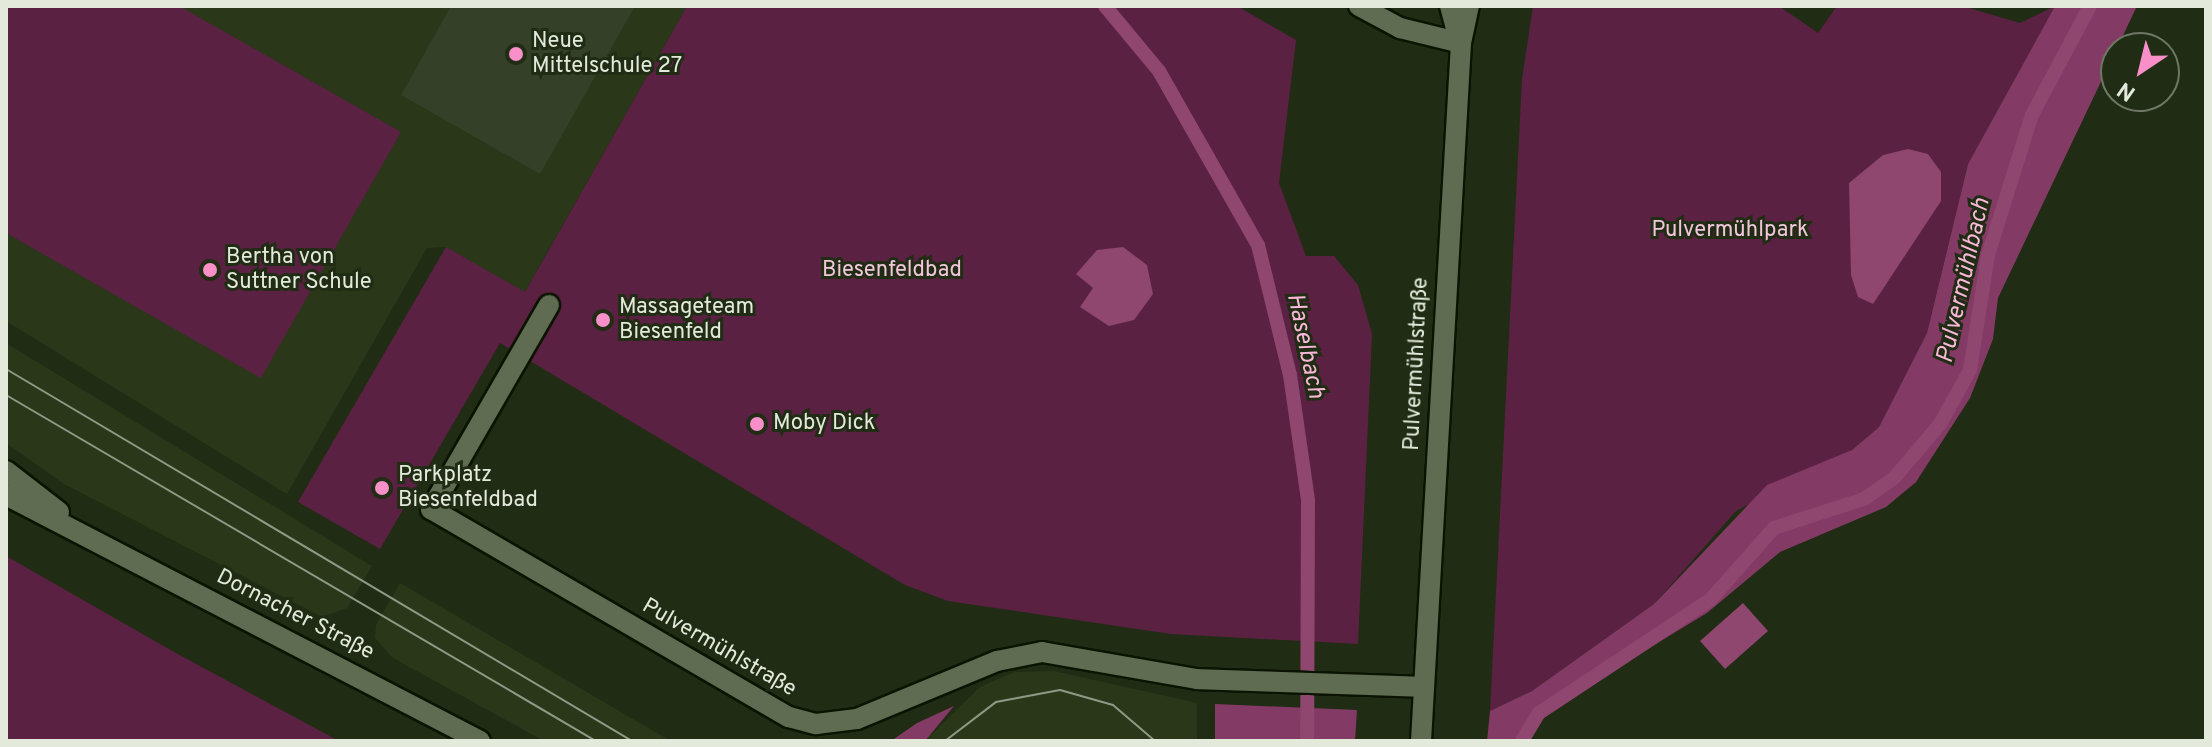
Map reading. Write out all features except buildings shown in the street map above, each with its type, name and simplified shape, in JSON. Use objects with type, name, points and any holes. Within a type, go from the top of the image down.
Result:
[{"type":"street","points":[[1359,6],[1400,28],[1461,43]]},
{"type":"street","name":"Pulvermühlstraße","points":[[1450,6],[1461,43]]},
{"type":"street","name":"Pulvermühlstraße","points":[[1421,741],[1461,43],[1469,6]]},
{"type":"street","name":"Pulvermühlstraße","points":[[549,305],[431,509],[789,717],[816,724],[857,719],[997,661],[1042,652],[1160,674],[1279,683],[1424,687]]},
{"type":"street","name":"Dornacher Straße","points":[[6,471],[87,534]]},
{"type":"street","name":"Dornacher Straße","points":[[6,495],[87,534],[480,741]]},
{"type":"shaded area","name":"Bertha von Suttner Schule","points":[[6,6],[687,6],[524,293],[446,247],[427,248],[287,494],[6,321]]},
{"type":"shaded area","points":[[2055,6],[2137,6],[2125,32],[2100,32],[2100,84],[1998,298],[1993,339],[1970,398],[1916,482],[1886,507],[1780,552],[1707,613],[1540,714],[1529,741],[1487,741],[1490,711],[1532,691],[1654,604],[1767,485],[1852,450],[1879,427],[1927,333],[1968,164]]},
{"type":"shaded area","points":[[1908,149],[1928,154],[1941,172],[1941,201],[1873,304],[1858,297],[1851,275],[1849,183],[1883,155]]},
{"type":"shaded area","points":[[1123,247],[1147,265],[1153,294],[1134,320],[1109,326],[1080,307],[1093,288],[1076,274],[1097,250]]},
{"type":"shaded area","points":[[6,343],[372,566],[347,608],[322,617],[64,484],[6,443]]},
{"type":"shaded area","points":[[400,583],[671,741],[544,741],[393,658],[375,638],[376,625]]},
{"type":"shaded area","points":[[1743,603],[1768,631],[1725,669],[1700,641]]},
{"type":"shaded area","points":[[1054,671],[1197,703],[1197,741],[925,741],[980,687],[1014,672]]},
{"type":"shaded area","points":[[1215,704],[1357,710],[1355,741],[1215,741]]},
{"type":"shaded area","points":[[954,706],[925,741],[891,741],[917,723]]},
{"type":"green space","points":[[6,6],[179,6],[401,132],[261,378],[6,233]]},
{"type":"green space","name":"Biesenfeldbad","points":[[687,6],[1237,6],[1296,40],[1279,183],[1306,256],[1334,256],[1358,285],[1372,334],[1358,644],[1171,634],[948,601],[905,585],[500,343],[380,549],[298,502],[446,247],[525,292]]},
{"type":"green space","name":"Pulvermühlpark","points":[[1533,6],[1779,6],[1818,33],[1837,6],[1962,6],[2020,23],[2055,6],[1968,164],[1927,333],[1879,427],[1852,450],[1736,511],[1654,604],[1532,691],[1490,711],[1522,79]]},
{"type":"green space","points":[[6,556],[174,652],[339,741],[6,741]]},
{"type":"waterway","name":"Haselbach","points":[[1105,6],[1159,71],[1258,245],[1290,375],[1308,500],[1307,741]]},
{"type":"waterway","name":"Pulvermühlbach","points":[[1522,741],[1539,713],[1711,599],[1774,528],[1864,499],[1894,478],[1940,424],[1970,370],[1988,255],[2032,115],[2090,6]]},
{"type":"tram line","points":[[6,369],[632,741]]},
{"type":"tram line","points":[[6,395],[596,741]]},
{"type":"tram line","points":[[945,741],[996,702],[1060,690],[1113,705],[1155,741]]},
{"type":"place","name":"Neue Mittelschule 27","points":[[516,54]]},
{"type":"place","name":"Bertha von Suttner Schule","points":[[210,270]]},
{"type":"place","name":"Massageteam Biesenfeld","points":[[603,320]]},
{"type":"place","name":"Moby Dick","points":[[757,424]]},
{"type":"place","name":"Parkplatz Biesenfeldbad","points":[[382,488]]}]
